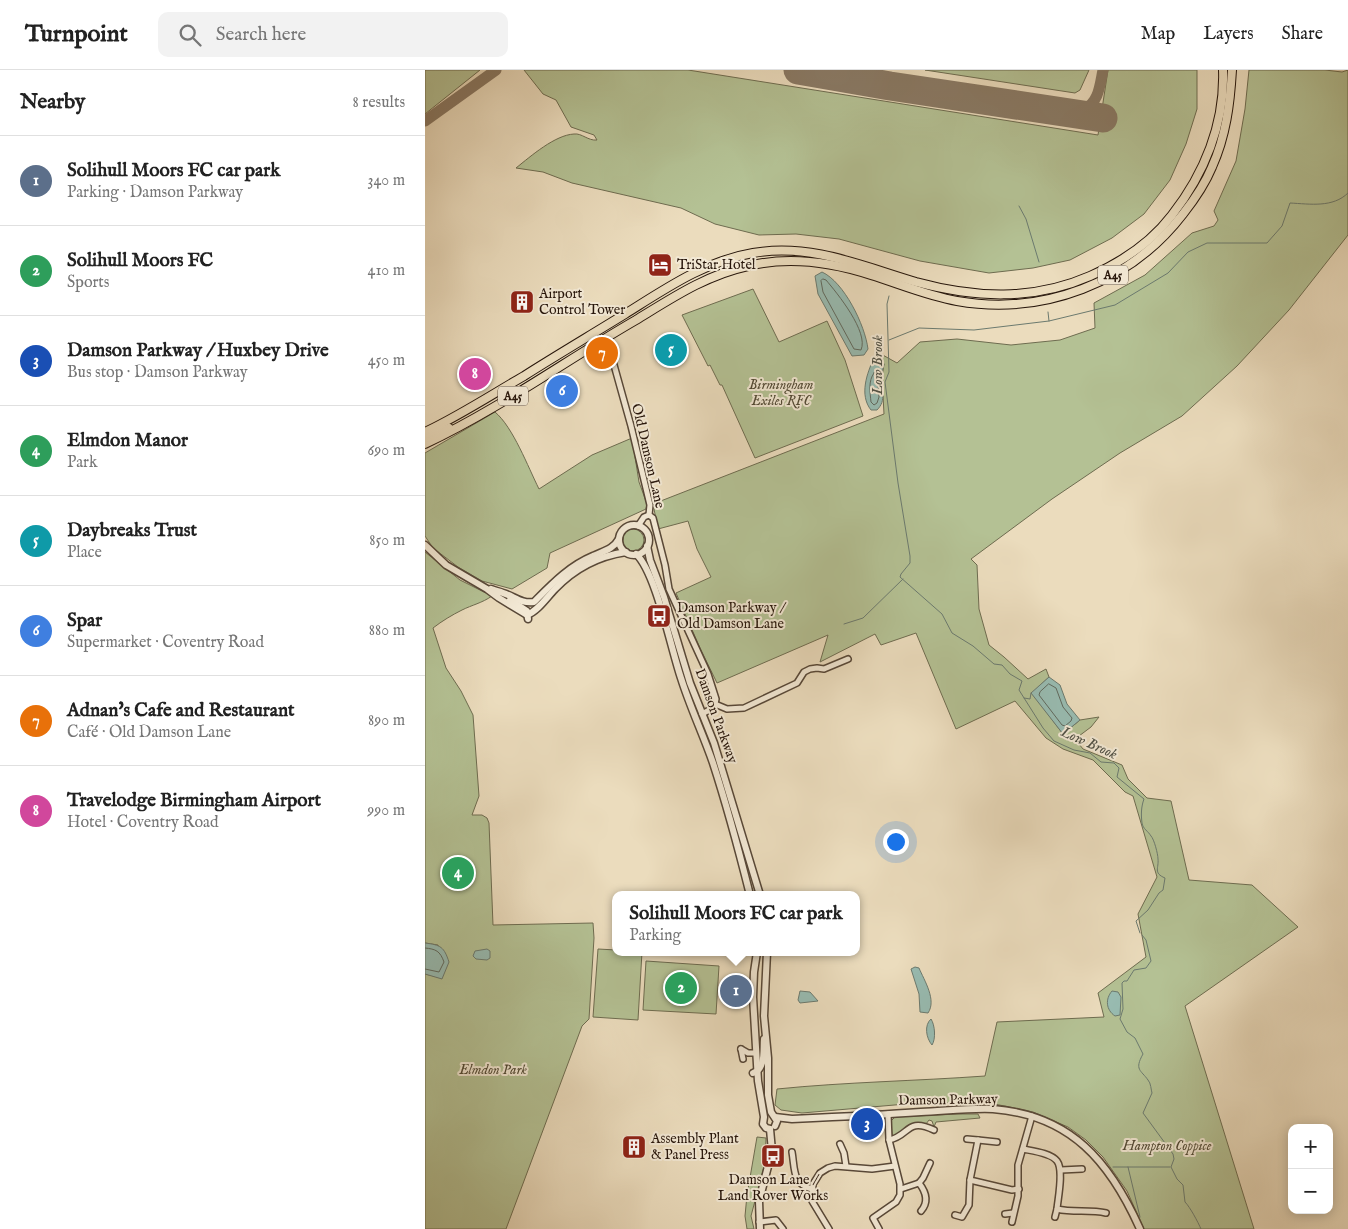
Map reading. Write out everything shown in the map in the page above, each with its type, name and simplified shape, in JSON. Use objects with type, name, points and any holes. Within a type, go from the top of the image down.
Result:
[{"type":"highway","name":"A45","points":[[425,432],[487,398],[686,276],[727,260],[754,253],[791,251],[822,253],[851,260],[915,281],[965,293],[987,295],[1029,293],[1082,280],[1115,265],[1145,243],[1165,224],[1187,196],[1213,143],[1222,99],[1223,70]]},
{"type":"highway","name":"A45","points":[[425,444],[479,416],[690,287],[745,266],[778,261],[803,261],[852,269],[924,293],[955,301],[986,305],[1009,305],[1054,299],[1115,275],[1145,254],[1169,233],[1193,202],[1211,170],[1220,146],[1229,109],[1232,70]]},
{"type":"highway","points":[[425,438],[479,416]]},
{"type":"street","name":"Old Damson Lane","points":[[600,341],[605,342],[609,347],[631,426],[650,505],[649,516],[653,518],[656,528],[669,590],[708,674],[716,699],[715,704]]},
{"type":"street","points":[[487,588],[509,595],[521,602],[534,602],[566,571],[580,562],[613,547],[622,531],[627,527],[638,526],[644,517],[649,516]]},
{"type":"street","name":"Damson Parkway","points":[[638,526],[647,534],[650,560],[664,597],[690,683],[722,770],[760,891]]},
{"type":"street","points":[[619,539],[620,545],[626,552]]},
{"type":"street","points":[[425,545],[447,565],[487,588],[528,617]]},
{"type":"street","points":[[528,617],[555,588],[574,572],[607,556],[626,552],[635,554],[647,546]]},
{"type":"street","name":"Damson Parkway","points":[[635,554],[645,564],[658,599],[681,679],[713,764],[749,891]]},
{"type":"street","points":[[497,591],[527,611],[528,617]]},
{"type":"street","points":[[702,714],[711,710],[715,704],[727,709],[744,708],[797,683],[804,672],[810,669],[824,669],[848,659]]},
{"type":"street","points":[[756,956],[753,984],[757,1053],[759,1064],[768,1073]]},
{"type":"street","points":[[767,956],[764,993],[765,1033],[768,1046],[768,1095],[777,1121],[773,1128],[772,1151],[761,1195],[759,1226],[776,1220],[783,1229]]},
{"type":"street","points":[[765,1033],[759,1064],[755,1073],[764,1118],[763,1124],[766,1128],[773,1128]]},
{"type":"street","points":[[743,1059],[741,1049],[748,1053],[757,1053]]},
{"type":"street","name":"Damson Parkway","points":[[774,1116],[792,1119],[982,1109],[1017,1112],[1032,1116],[1065,1131],[1099,1159],[1121,1190],[1140,1229]]},
{"type":"street","points":[[867,1223],[896,1202],[901,1189],[889,1140],[888,1114]]},
{"type":"street","points":[[764,1118],[768,1115],[774,1116]]},
{"type":"street","points":[[1012,1222],[1019,1190],[1018,1165],[1032,1116]]},
{"type":"street","name":"Damson Parkway","points":[[773,1128],[792,1119]]},
{"type":"street","points":[[889,1140],[897,1138],[910,1127],[929,1124],[934,1130]]},
{"type":"street","points":[[967,1139],[997,1142]]},
{"type":"street","points":[[962,1217],[969,1205],[970,1180],[978,1140]]},
{"type":"street","points":[[840,1144],[846,1148],[846,1166]]},
{"type":"street","points":[[1023,1149],[1051,1157],[1057,1161],[1061,1170],[1055,1217]]},
{"type":"street","points":[[792,1152],[797,1181],[811,1189]]},
{"type":"street","points":[[793,1159],[799,1158]]},
{"type":"street","points":[[901,1189],[919,1183],[931,1170],[930,1163]]},
{"type":"street","points":[[829,1229],[814,1206],[811,1189],[816,1178],[825,1170],[835,1166],[872,1169],[895,1166]]},
{"type":"street","points":[[1061,1170],[1082,1169]]},
{"type":"street","points":[[970,1180],[1019,1190]]},
{"type":"street","points":[[919,1183],[925,1193],[926,1209]]},
{"type":"street","points":[[1057,1209],[1083,1211],[1095,1207],[1107,1213]]},
{"type":"street","points":[[1005,1214],[1013,1213]]},
{"type":"street","points":[[955,1215],[962,1217],[965,1223]]},
{"type":"street","points":[[873,1218],[879,1229]]},
{"type":"green space","points":[[425,70],[480,70],[425,114]]},
{"type":"green space","points":[[524,70],[688,70],[1098,135],[1108,70],[1197,70],[1197,109],[1186,144],[1170,180],[1144,214],[1112,238],[1070,260],[1033,268],[989,273],[920,261],[839,239],[796,234],[759,235],[715,224],[681,208],[572,183],[543,172],[516,168],[551,142],[567,135],[577,134],[597,140],[594,135],[571,127],[556,100],[543,94]]},
{"type":"green space","points":[[925,70],[1089,70],[1080,90],[1075,93]]},
{"type":"green space","name":"Hampton Coppice","points":[[1249,70],[1325,70],[1342,72],[1348,70],[1348,235],[1289,310],[1237,366],[1182,416],[1120,453],[1052,499],[971,559],[977,565],[979,609],[989,645],[1028,679],[1046,669],[1049,677],[1032,693],[1063,734],[1080,720],[1099,717],[1091,727],[1075,739],[1083,749],[1122,765],[1128,779],[1147,798],[1171,801],[1189,880],[1252,885],[1298,927],[1185,1006],[1254,1229],[1144,1229],[1127,1191],[1103,1157],[1086,1140],[1068,1127],[1033,1112],[985,1102],[906,1104],[802,1113],[781,1110],[775,1105],[777,1089],[985,1076],[997,1022],[1104,1017],[1098,993],[1146,957],[1138,914],[1157,877],[1133,796],[1125,792],[1093,760],[1063,749],[1046,738],[1015,701],[956,729],[916,633],[881,645],[875,634],[820,662],[828,635],[717,683],[676,593],[711,577],[697,549],[688,521],[658,529],[653,504],[884,414],[882,377],[884,364],[879,357],[881,354],[897,363],[920,342],[957,339],[1011,345],[1060,340],[1095,328],[1094,303],[1145,275],[1192,233],[1214,226],[1218,220],[1214,211],[1236,161],[1245,109]]},
{"type":"green space","name":"Birmingham Exiles RFC","points":[[753,289],[779,342],[827,321],[845,360],[863,416],[755,458],[722,385],[720,385],[710,365],[708,366],[682,315]]},
{"type":"green space","points":[[495,412],[514,437],[539,489],[592,455],[632,438],[639,482],[647,504],[646,509],[550,553],[547,568],[512,589],[482,581],[458,567],[433,548],[425,536],[425,453]]},
{"type":"green space","points":[[629,529],[637,529],[644,536],[644,544],[637,551],[629,551],[622,544],[622,536]]},
{"type":"green space","name":"Elmdon Park","points":[[425,552],[460,580],[492,596],[466,608],[433,628],[446,668],[461,691],[473,715],[479,796],[472,815],[482,815],[487,818],[489,823],[493,925],[593,923],[594,938],[589,1019],[582,1026],[506,1229],[425,1229],[425,974],[442,978],[438,945],[425,943]]},
{"type":"green space","points":[[598,949],[612,950],[612,956],[642,956],[638,1020],[593,1017]]},
{"type":"green space","points":[[646,961],[719,966],[716,1014],[643,1010]]},
{"type":"green space","points":[[978,1114],[980,1118],[936,1122],[934,1127],[932,1121],[929,1120],[926,1124],[909,1125],[899,1136],[892,1135],[891,1121],[895,1117]]},
{"type":"green space","points":[[757,1137],[766,1138],[765,1163],[751,1216],[754,1229],[747,1229],[745,1216],[747,1195]]},
{"type":"water","points":[[822,272],[838,285],[852,305],[866,339],[868,349],[864,355],[852,356],[818,294],[815,276]]},
{"type":"water","points":[[879,357],[884,364],[882,375],[883,399],[877,410],[871,410],[865,398],[865,384],[874,358]]},
{"type":"water","points":[[1049,677],[1060,685],[1067,704],[1080,720],[1063,734],[1031,693]]},
{"type":"water","points":[[425,943],[438,946],[445,953],[449,962],[442,979],[425,974]]},
{"type":"water","points":[[487,949],[490,951],[490,958],[487,960],[476,959],[473,956],[475,951]]},
{"type":"water","points":[[919,968],[929,990],[931,1002],[928,1013],[920,1012],[919,994],[911,969]]},
{"type":"water","points":[[800,991],[810,992],[818,1001],[800,1003],[798,1000]]},
{"type":"water","points":[[1112,991],[1118,992],[1121,997],[1120,1015],[1115,1016],[1108,1008],[1107,1001]]},
{"type":"water","points":[[931,1019],[934,1032],[932,1045],[928,1039],[927,1032],[927,1025]]},
{"type":"waterway","points":[[889,340],[919,328],[974,330],[1049,321],[1115,305],[1168,273],[1188,252],[1207,243],[1267,243],[1282,226],[1290,203],[1328,203],[1342,198],[1348,193]]},
{"type":"waterway","points":[[1019,206],[1026,219],[1039,262]]},
{"type":"waterway","name":"Low Brook","points":[[889,296],[887,304],[889,372],[885,382],[910,556],[910,563],[900,577],[942,614],[952,633],[973,646],[994,664],[1002,665],[1010,674],[1022,681],[1019,690],[1043,728],[1054,741],[1074,750],[1090,753],[1101,762],[1114,763],[1119,768],[1117,777],[1144,799],[1141,811],[1143,825],[1155,843],[1158,857],[1157,870],[1165,878],[1163,890],[1148,910],[1136,921],[1140,933]]},
{"type":"waterway","points":[[1048,312],[1049,321]]},
{"type":"waterway","name":"Low Brook","points":[[844,624],[863,618],[903,579]]},
{"type":"waterway","points":[[1024,698],[1030,699],[1031,693]]},
{"type":"waterway","name":"Low Brook","points":[[1142,935],[1146,940],[1151,961],[1146,968],[1134,970],[1127,981],[1122,983],[1123,1009],[1120,1019],[1127,1032],[1135,1038],[1143,1054],[1140,1059],[1139,1069],[1149,1081],[1152,1093],[1143,1113],[1173,1154],[1174,1159],[1171,1167],[1177,1179],[1183,1185],[1185,1202],[1201,1229]]},
{"type":"waterway","points":[[1113,1167],[1170,1167]]},
{"type":"waterway","points":[[1128,1167],[1140,1217]]},
{"type":"taxiway","points":[[425,121],[496,70]]},
{"type":"taxiway","points":[[823,70],[835,76]]},
{"type":"taxiway","points":[[1068,112],[1084,109],[1093,102],[1098,92],[1103,70]]},
{"type":"runway","points":[[798,70],[890,86],[1103,118]]},
{"type":"place","name":"TriStar Hotel","points":[[660,265]]},
{"type":"place","name":"Airport Control Tower","points":[[522,302]]},
{"type":"place","name":"Daybreaks Trust","points":[[671,350]]},
{"type":"place","name":"Adnan's Cafe and Restaurant","points":[[602,353]]},
{"type":"place","name":"Travelodge Birmingham Airport","points":[[475,374]]},
{"type":"place","name":"Spar","points":[[562,391]]},
{"type":"place","name":"Damson Parkway / Old Damson Lane","points":[[659,616]]},
{"type":"place","name":"Elmdon Manor","points":[[458,873]]},
{"type":"place","name":"Solihull Moors FC","points":[[681,988]]},
{"type":"place","name":"Solihull Moors FC car park","points":[[736,991]]},
{"type":"place","name":"Damson Parkway / Huxbey Drive","points":[[867,1124]]},
{"type":"place","name":"Assembly Plant & Panel Press","points":[[634,1147]]},
{"type":"place","name":"Damson Lane / Land Rover Works","points":[[773,1156]]}]
